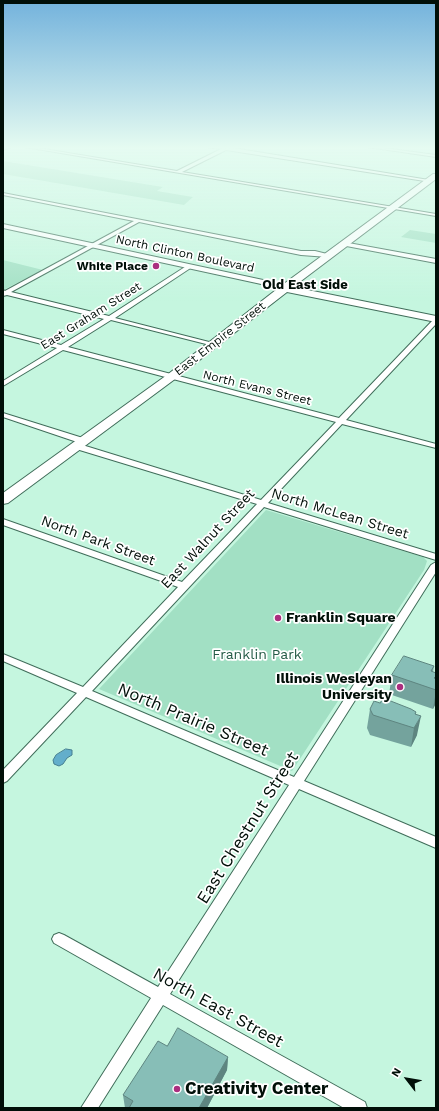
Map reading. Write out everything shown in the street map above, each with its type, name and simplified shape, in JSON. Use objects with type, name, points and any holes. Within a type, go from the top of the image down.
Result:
[{"type":"main road","name":"East Empire Street","points":[[3,500],[171,377],[284,288],[406,198]]},
{"type":"main road","points":[[284,288],[436,320]]},
{"type":"street","points":[[22,198],[301,253],[315,252]]},
{"type":"street","points":[[33,200],[38,198]]},
{"type":"street","points":[[44,198],[306,249],[328,255]]},
{"type":"street","points":[[332,198],[436,215]]},
{"type":"street","points":[[4,293],[138,221],[146,219],[145,218]]},
{"type":"street","name":"North Clinton Boulevard","points":[[3,226],[93,245],[272,289],[284,288]]},
{"type":"street","name":"North Clinton Boulevard","points":[[6,232],[17,229]]},
{"type":"street","name":"North Clinton Boulevard","points":[[6,232],[85,250],[186,268]]},
{"type":"street","points":[[223,237],[229,234]]},
{"type":"street","points":[[343,244],[436,261]]},
{"type":"street","name":"East Graham Street","points":[[3,384],[110,318],[186,268]]},
{"type":"street","points":[[4,293],[214,344]]},
{"type":"street","name":"East Walnut Street","points":[[3,778],[86,692],[184,586],[436,320]]},
{"type":"street","name":"North Evans Street","points":[[3,332],[436,446]]},
{"type":"street","name":"North McLean Street","points":[[3,415],[80,444],[262,504],[436,557]]},
{"type":"street","name":"North Park Street","points":[[3,522],[184,586]]},
{"type":"street","name":"East Chestnut Street","points":[[89,1108],[161,998],[436,565]]},
{"type":"street","name":"North Prairie Street","points":[[3,657],[436,843]]},
{"type":"street","name":"North East Street","points":[[59,939],[161,998],[359,1108]]},
{"type":"green space","points":[[142,198],[192,198],[184,205]]},
{"type":"green space","points":[[410,230],[436,234],[436,243],[401,237]]},
{"type":"green space","points":[[3,260],[43,270],[3,290]]},
{"type":"green space","name":"Franklin Park","points":[[266,510],[423,557],[427,561],[424,570],[292,771],[99,689]]},
{"type":"water","points":[[66,749],[72,750],[72,755],[59,766],[54,764],[53,760],[56,755]]},
{"type":"building","points":[[404,656],[434,666],[431,671],[436,673],[434,678],[436,679],[436,690],[392,675]]},
{"type":"building","points":[[383,698],[411,709],[416,712],[415,714],[421,716],[414,728],[373,715],[370,709],[374,701],[380,703]]},
{"type":"building","name":"Creativity Center","points":[[178,1028],[228,1057],[199,1108],[129,1108],[133,1101],[123,1095],[158,1041],[167,1046]]},
{"type":"place","name":"White Place","points":[[156,266]]},
{"type":"place","name":"Franklin Square","points":[[278,618]]},
{"type":"place","name":"Illinois Wesleyan University","points":[[400,687]]},
{"type":"place","name":"Creativity Center","points":[[177,1089]]},
{"type":"district","name":"Old East Side","points":[[305,285]]}]
